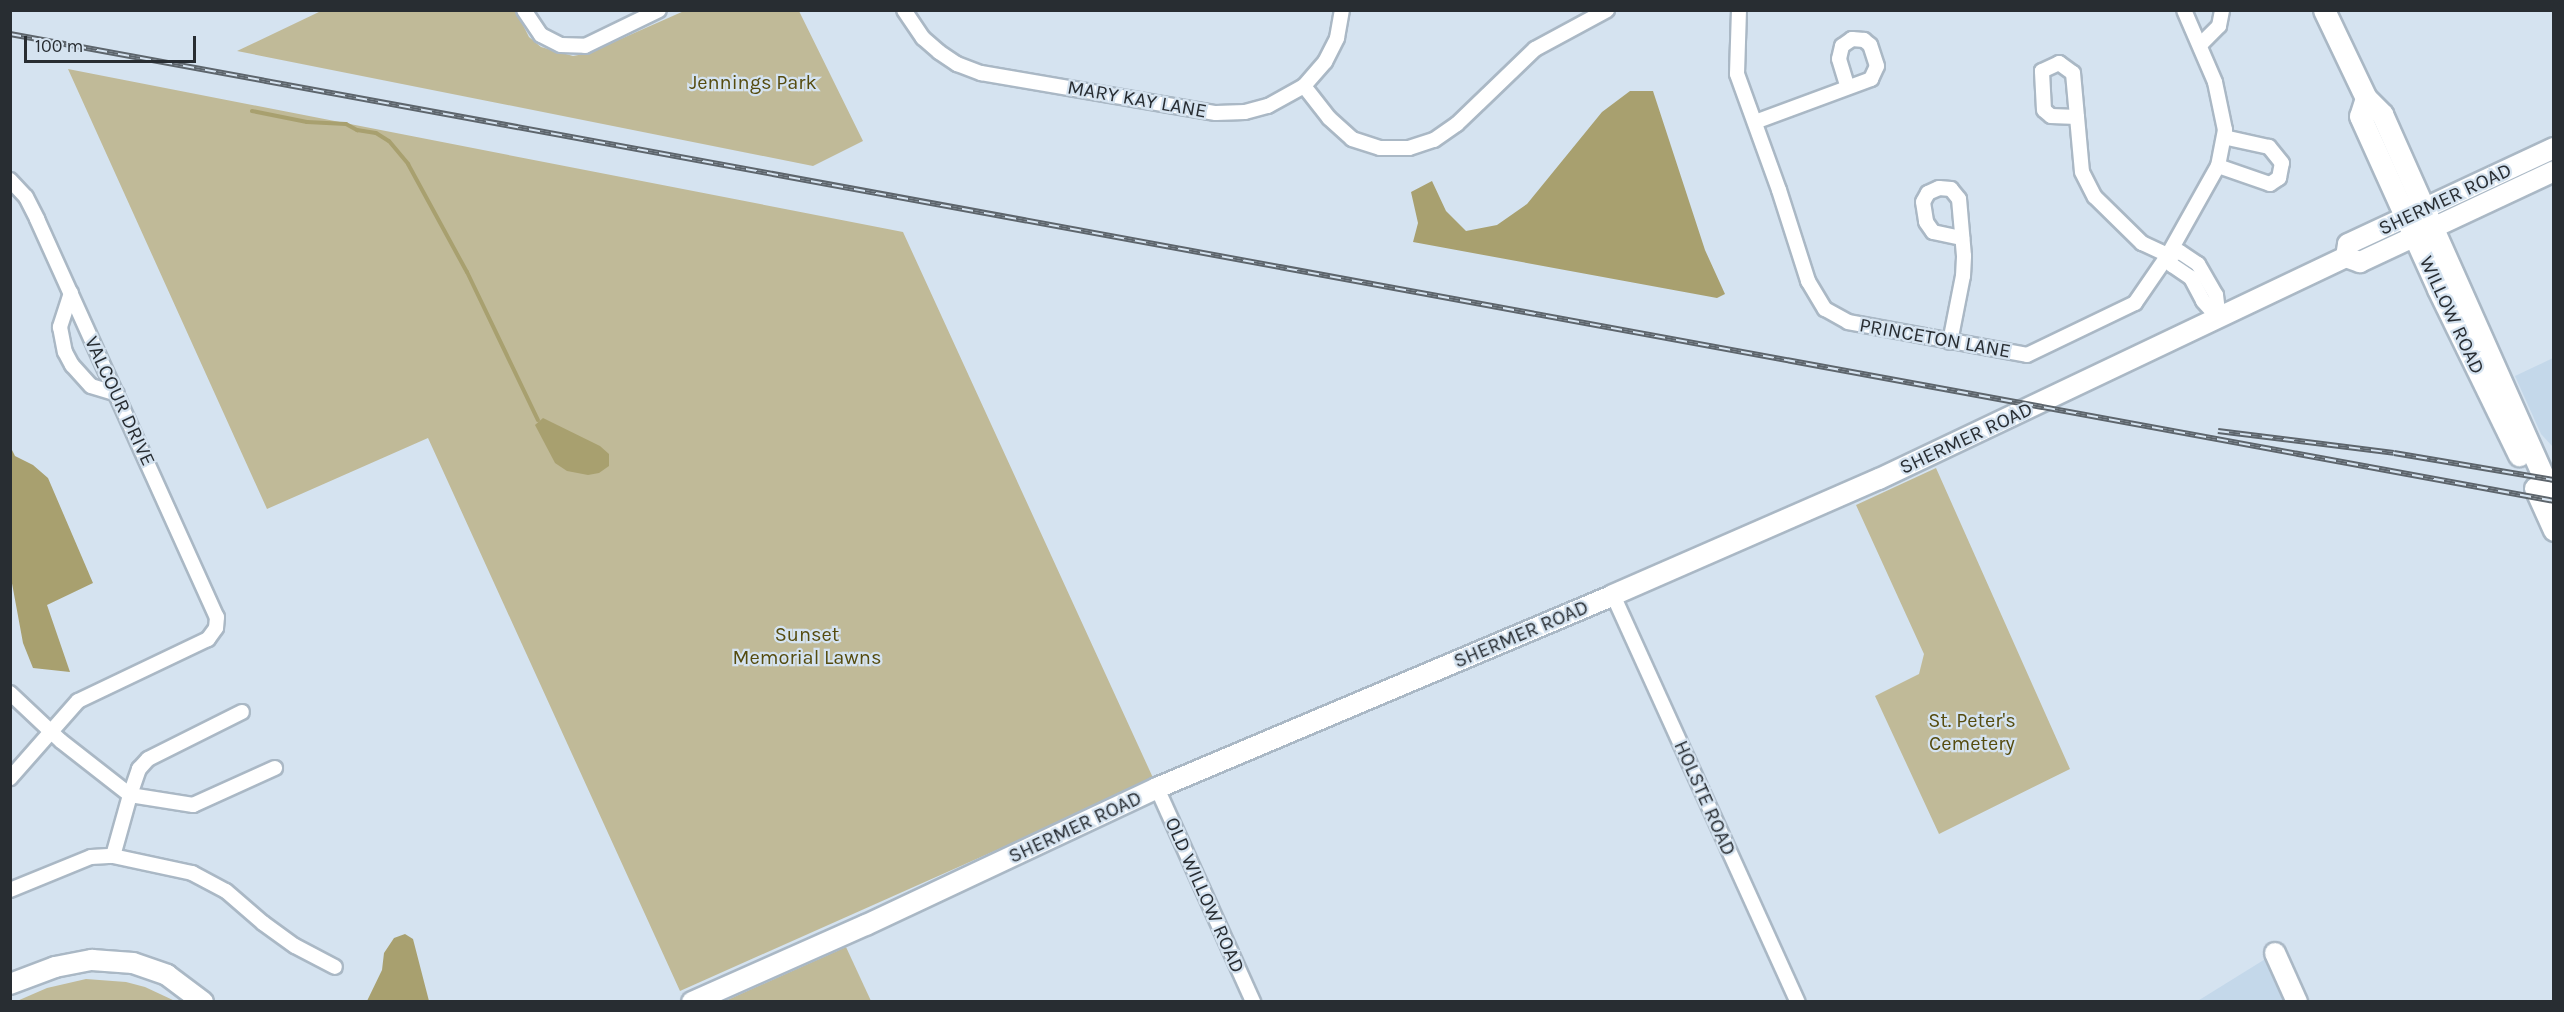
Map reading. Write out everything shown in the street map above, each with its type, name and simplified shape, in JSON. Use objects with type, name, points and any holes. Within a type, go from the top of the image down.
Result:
[{"type":"main road","name":"WILLOW ROAD","points":[[2324,10],[2366,99],[2382,114],[2415,213],[2553,500]]},
{"type":"main road","name":"WILLOW ROAD","points":[[2424,232],[2553,530]]},
{"type":"street","points":[[524,10],[541,35],[561,45],[585,46],[658,10]]},
{"type":"street","name":"MARY KAY LANE","points":[[904,10],[923,38],[939,52],[957,64],[981,73],[1216,113],[1245,112],[1268,106],[1304,86],[1325,62],[1337,38],[1342,10]]},
{"type":"street","points":[[1304,86],[1329,118],[1352,139],[1380,148],[1409,148],[1434,140],[1457,124],[1535,49],[1607,10]]},
{"type":"street","name":"PRINCETON LANE","points":[[1738,10],[1737,74],[1808,281],[1825,309],[1848,322],[2027,355],[2135,303],[2168,255],[2218,166],[2225,130],[2215,82],[2184,10]]},
{"type":"street","points":[[2200,45],[2219,26],[2222,10]]},
{"type":"street","points":[[1755,122],[1847,86]]},
{"type":"street","points":[[2078,117],[2082,172],[2095,197],[2142,243],[2168,255],[2172,265],[2191,278],[2204,301],[2219,319]]},
{"type":"street","points":[[2218,166],[2270,184],[2279,178],[2282,163],[2268,147],[2224,137]]},
{"type":"street","name":"SHERMER ROAD","points":[[2346,256],[2348,244],[2553,148]]},
{"type":"street","name":"SHERMER ROAD","points":[[692,1002],[866,925],[1157,788],[1613,595],[1879,478],[2219,319],[2346,256],[2360,262],[2553,171]]},
{"type":"street","name":"VALCOUR DRIVE","points":[[10,180],[26,198],[214,605],[217,617],[216,628],[208,639],[90,693],[68,709],[51,731]]},
{"type":"street","points":[[1950,342],[1963,276],[1962,238]]},
{"type":"street","points":[[71,293],[60,327],[65,352],[72,365],[91,386],[117,394]]},
{"type":"street","name":"HOLSTE ROAD","points":[[1613,595],[1798,1002]]},
{"type":"street","points":[[10,693],[51,731],[130,795],[192,805],[276,768]]},
{"type":"street","points":[[112,856],[139,769],[148,759],[243,712]]},
{"type":"street","points":[[10,778],[51,731]]},
{"type":"street","name":"OLD WILLOW ROAD","points":[[1157,788],[1253,1002]]},
{"type":"street","points":[[10,890],[91,857],[112,856],[181,871],[226,891],[263,923],[296,946],[335,967]]},
{"type":"street","points":[[2275,953],[2297,1002]]},
{"type":"street","points":[[10,984],[55,967],[92,960],[133,963],[167,975],[203,1002]]},
{"type":"shaded area","points":[[1630,91],[1653,91],[1705,250],[1725,294],[1717,298],[1413,242],[1418,223],[1411,192],[1432,181],[1446,211],[1466,231],[1497,225],[1527,204],[1602,112]]},
{"type":"shaded area","points":[[2553,358],[2553,447],[2541,434],[2515,376]]},
{"type":"shaded area","points":[[543,418],[600,446],[609,454],[609,466],[599,473],[588,475],[567,471],[555,463],[535,425]]},
{"type":"shaded area","points":[[11,448],[15,456],[33,465],[48,478],[93,583],[47,605],[70,672],[33,668],[23,643],[11,578]]},
{"type":"shaded area","points":[[405,934],[413,939],[429,1001],[367,1001],[382,970],[384,953],[394,938]]},
{"type":"shaded area","points":[[2275,953],[2297,1002],[2196,1002]]},
{"type":"green space","name":"Jennings Park","points":[[321,11],[516,11],[529,37],[541,47],[573,56],[589,53],[684,11],[799,11],[863,141],[813,166],[237,51]]},
{"type":"green space","name":"Sunset Memorial Lawns","points":[[68,69],[903,232],[1154,780],[680,991],[428,438],[267,509]]},
{"type":"green space","name":"St. Peter's Cemetery","points":[[1936,468],[2070,769],[1939,834],[1875,696],[1919,674],[1924,654],[1856,505]]},
{"type":"green space","points":[[846,947],[871,1001],[725,1001]]},
{"type":"green space","points":[[86,979],[126,982],[145,987],[175,1001],[17,1001],[47,988]]},
{"type":"waterway","points":[[252,111],[307,122],[346,124],[357,130],[376,133],[389,141],[408,164],[467,272],[538,420]]},
{"type":"railway","points":[[10,34],[2554,501]]},
{"type":"railway","points":[[2218,431],[2394,453],[2554,480]]}]
